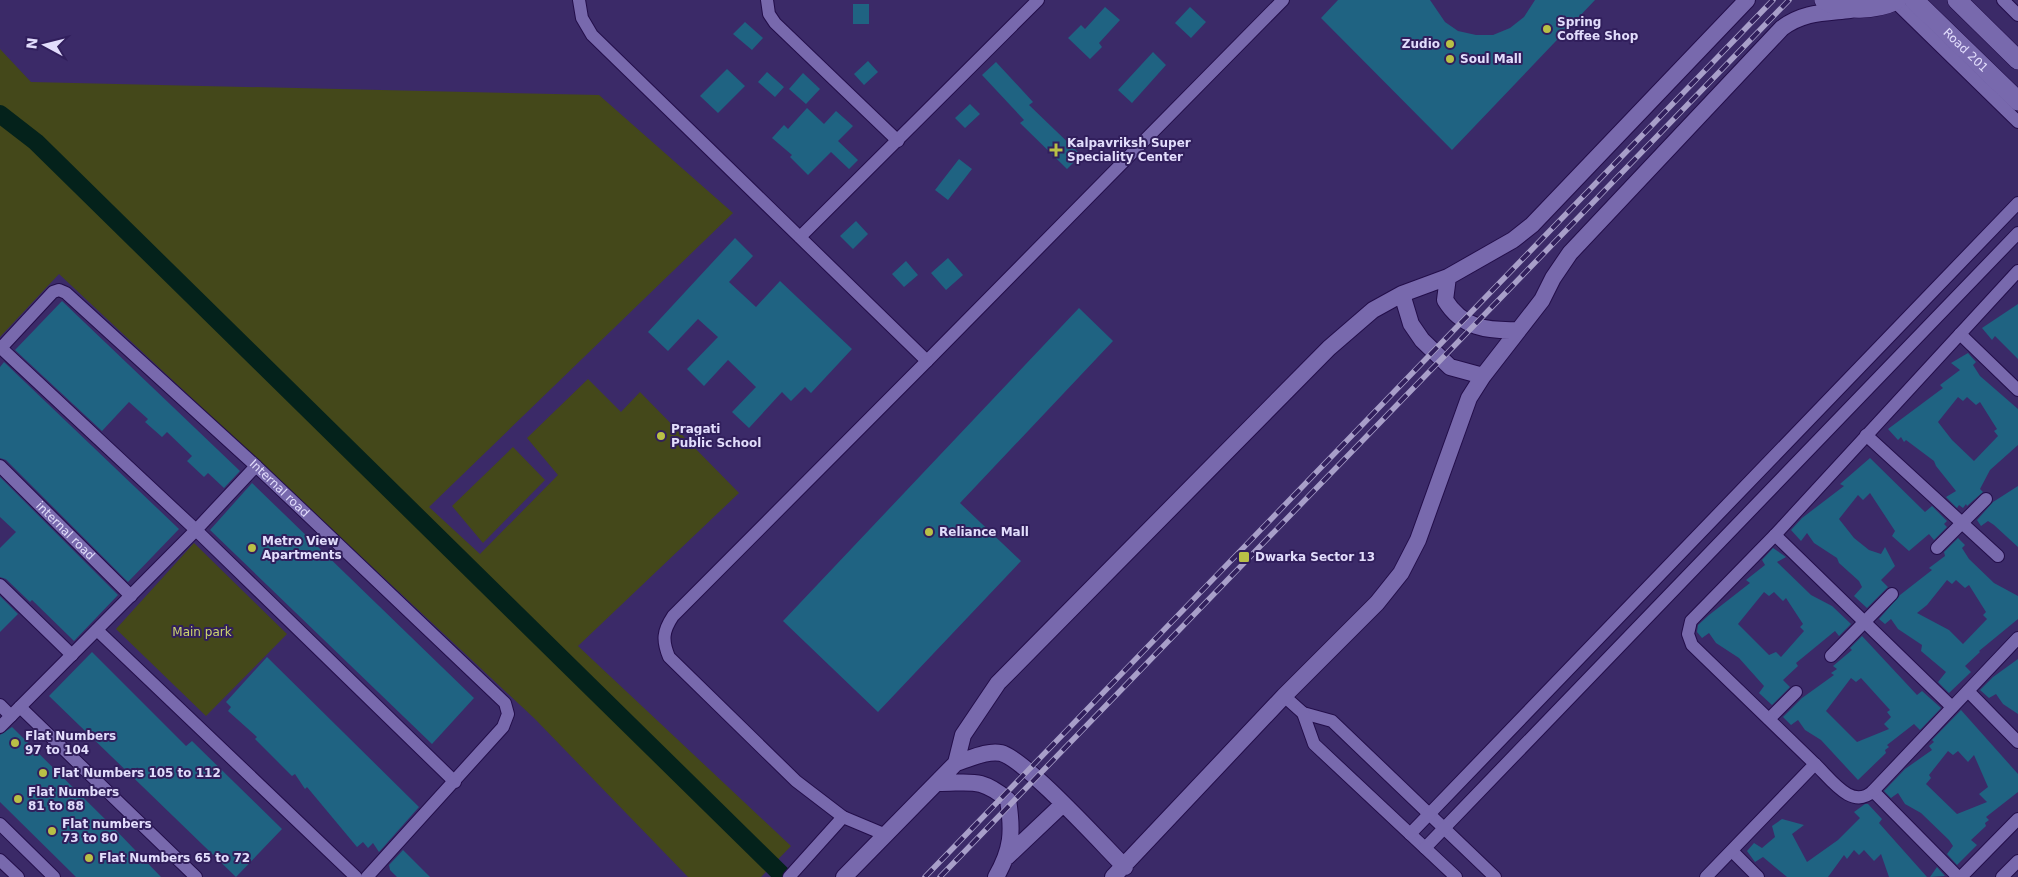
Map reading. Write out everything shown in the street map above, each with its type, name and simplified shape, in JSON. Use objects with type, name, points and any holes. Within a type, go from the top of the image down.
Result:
[{"type":"main road","points":[[1824,0],[1833,5],[1864,9],[1896,1]]},
{"type":"main road","name":"Road 201","points":[[1914,0],[2018,101]]},
{"type":"main road","points":[[1957,0],[2018,60]]},
{"type":"street","points":[[579,0],[582,18],[592,35],[927,361]]},
{"type":"street","points":[[767,0],[769,14],[775,23],[898,142]]},
{"type":"street","points":[[800,238],[1038,0]]},
{"type":"street","points":[[886,835],[843,817],[796,781],[669,657],[664,644],[664,630],[673,616],[1283,0]]},
{"type":"street","points":[[844,877],[956,763],[964,735],[998,683],[1329,348],[1373,310],[1402,294],[1448,277],[1508,243],[1532,225],[1746,0]]},
{"type":"street","points":[[2003,0],[2018,15]]},
{"type":"street","points":[[1896,1],[2018,122]]},
{"type":"street","points":[[956,763],[988,753],[1000,753],[1012,757],[1063,804],[1119,872],[1284,696],[1377,603],[1401,573],[1418,540],[1469,398],[1483,376],[1542,300],[1553,278],[1570,254],[1782,28],[1794,19],[1810,14],[1864,9]]},
{"type":"street","points":[[1410,834],[2018,203]]},
{"type":"street","points":[[1425,848],[2018,233]]},
{"type":"street","points":[[2018,271],[1775,534],[1691,621],[1688,634],[1692,645],[1849,796],[1857,799],[1865,798],[1873,791],[2018,638]]},
{"type":"street","points":[[1448,277],[1445,300],[1450,308],[1475,327],[1483,330],[1518,330]]},
{"type":"street","name":"Internal road","points":[[367,877],[455,782],[503,727],[508,714],[505,703],[256,466],[66,293],[59,290],[53,292],[1,348],[196,530],[455,782]]},
{"type":"street","points":[[1402,294],[1411,324],[1422,340],[1450,367],[1483,376]]},
{"type":"street","points":[[1960,334],[2018,390]]},
{"type":"street","points":[[1866,435],[1998,556]]},
{"type":"street","name":"internal road","points":[[0,466],[131,596]]},
{"type":"street","points":[[0,727],[196,530],[256,466]]},
{"type":"street","points":[[1937,548],[1986,499]]},
{"type":"street","points":[[1775,534],[1952,707]]},
{"type":"street","points":[[0,585],[72,655]]},
{"type":"street","points":[[1830,656],[1892,594]]},
{"type":"street","points":[[96,630],[356,877]]},
{"type":"street","points":[[1968,691],[2018,742]]},
{"type":"street","points":[[1769,720],[1796,692]]},
{"type":"street","points":[[1284,696],[1303,714],[1314,744],[1456,877]]},
{"type":"street","points":[[0,705],[16,711],[196,877]]},
{"type":"street","points":[[1303,714],[1332,721],[1495,877]]},
{"type":"street","points":[[1706,877],[1815,764]]},
{"type":"street","points":[[938,783],[971,781],[995,789],[1008,800],[1012,837],[1007,857],[996,877]]},
{"type":"street","points":[[1873,791],[1960,877],[2018,819]]},
{"type":"street","points":[[1007,857],[1063,804]]},
{"type":"street","points":[[790,875],[843,817]]},
{"type":"street","points":[[0,824],[54,877]]},
{"type":"street","points":[[1732,851],[1758,877]]},
{"type":"street","points":[[0,860],[18,877]]},
{"type":"street","points":[[2002,877],[2018,861]]},
{"type":"green space","points":[[0,49],[31,82],[599,95],[733,213],[429,507],[480,554],[558,475],[527,438],[588,379],[621,412],[640,392],[739,493],[578,646],[791,846],[761,877],[688,877],[535,719],[59,274],[0,337]]},
{"type":"green space","points":[[513,447],[545,480],[483,543],[452,506]]},
{"type":"green space","name":"Main park","points":[[194,543],[287,634],[206,716],[116,629]]},
{"type":"building","name":"Soul Mall","points":[[1338,0],[1430,0],[1445,22],[1458,31],[1476,35],[1493,35],[1510,28],[1524,17],[1535,0],[1595,0],[1452,150],[1321,18]]},
{"type":"building","points":[[853,4],[869,4],[869,24],[853,24]]},
{"type":"building","points":[[1105,7],[1120,20],[1099,43],[1102,47],[1090,59],[1068,38],[1081,25],[1085,29]]},
{"type":"building","points":[[1190,7],[1206,22],[1191,38],[1175,23]]},
{"type":"building","points":[[745,22],[763,38],[752,50],[733,34]]},
{"type":"building","points":[[1153,52],[1166,65],[1132,103],[1118,90]]},
{"type":"building","points":[[868,61],[878,72],[864,85],[854,74]]},
{"type":"building","points":[[996,62],[1033,102],[1029,105],[1081,155],[1067,169],[1020,123],[1024,120],[982,75]]},
{"type":"building","points":[[727,69],[745,86],[718,113],[700,96]]},
{"type":"building","points":[[767,72],[784,87],[775,97],[758,82]]},
{"type":"building","points":[[803,73],[820,89],[806,104],[789,89]]},
{"type":"building","points":[[970,104],[980,114],[965,128],[955,118]]},
{"type":"building","points":[[807,108],[824,124],[836,111],[853,126],[838,141],[858,160],[849,169],[831,152],[808,175],[790,157],[792,155],[772,138],[784,125],[788,129]]},
{"type":"building","points":[[959,159],[972,169],[948,200],[935,190]]},
{"type":"building","points":[[856,221],[868,234],[853,249],[840,236]]},
{"type":"building","points":[[735,238],[753,256],[729,282],[756,307],[780,281],[852,349],[811,393],[805,387],[791,401],[782,392],[749,428],[732,412],[756,387],[728,360],[704,386],[687,369],[718,337],[698,319],[668,351],[648,332]]},
{"type":"building","points":[[948,258],[963,275],[946,290],[931,273]]},
{"type":"building","points":[[906,261],[918,275],[904,287],[892,274]]},
{"type":"building","points":[[62,301],[240,471],[224,488],[208,473],[204,477],[187,461],[192,456],[167,432],[162,437],[145,422],[148,419],[129,402],[102,431],[15,350]]},
{"type":"building","points":[[2018,304],[2018,359],[1995,336],[1992,340],[1982,328]]},
{"type":"building","name":"Reliance Mall","points":[[1079,308],[1113,341],[960,503],[1021,561],[878,712],[783,621]]},
{"type":"building","points":[[1968,353],[1976,362],[1973,365],[1980,376],[2018,409],[2018,445],[1990,470],[1980,489],[1983,492],[1963,508],[1959,505],[1957,508],[1946,497],[1956,491],[1934,461],[1906,440],[1904,442],[1901,437],[1898,440],[1888,429],[1943,388],[1940,385],[1960,370],[1951,363]],"holes":[[[1958,397],[1963,401],[1967,397],[1976,405],[1980,402],[1997,429],[1994,431],[1998,436],[1974,461],[1952,440],[1938,422]]]},
{"type":"building","points":[[4,362],[179,529],[128,582],[6,460],[0,458],[0,367]]},
{"type":"building","points":[[1870,458],[1925,512],[1932,506],[1947,521],[1944,524],[1947,527],[1934,540],[1929,534],[1909,551],[1892,536],[1895,531],[1870,493],[1863,500],[1858,495],[1839,519],[1854,538],[1869,550],[1881,554],[1885,547],[1895,566],[1881,580],[1888,587],[1867,608],[1854,596],[1862,587],[1859,581],[1839,563],[1837,558],[1814,543],[1807,533],[1801,541],[1791,530],[1802,518],[1844,486],[1840,484]]},
{"type":"building","points":[[0,477],[118,595],[74,641],[32,600],[30,602],[6,579],[0,577],[0,548],[16,532],[0,517]]},
{"type":"building","points":[[252,483],[474,698],[432,744],[210,530]]},
{"type":"building","points":[[2018,486],[2018,547],[1988,521],[1981,526],[1977,520],[1993,502]]},
{"type":"building","points":[[1958,538],[1965,545],[1962,548],[1969,559],[1994,583],[2018,596],[2018,619],[1979,651],[1965,666],[1971,672],[1949,693],[1938,682],[1946,672],[1921,651],[1922,645],[1898,629],[1891,619],[1885,624],[1879,619],[1900,595],[1932,570],[1929,568],[1945,556],[1944,552]],"holes":[[[1947,580],[1952,584],[1956,580],[1965,588],[1969,585],[1986,612],[1983,615],[1987,619],[1963,644],[1949,630],[1917,613],[1927,605]]]},
{"type":"building","points":[[1773,548],[1786,557],[1777,562],[1811,595],[1832,606],[1851,624],[1839,636],[1835,631],[1796,663],[1798,666],[1783,680],[1790,687],[1772,705],[1759,693],[1764,686],[1739,658],[1716,643],[1709,633],[1702,638],[1697,632],[1698,625],[1750,583],[1746,580],[1765,565],[1762,560]],"holes":[[[1764,592],[1769,596],[1774,592],[1783,601],[1786,598],[1803,624],[1800,627],[1804,631],[1781,657],[1776,652],[1769,655],[1738,624]]]},
{"type":"building","points":[[0,596],[18,614],[0,632]]},
{"type":"building","points":[[1862,636],[1917,695],[1922,691],[1941,708],[1920,730],[1914,724],[1887,745],[1889,747],[1885,750],[1886,753],[1858,780],[1821,740],[1805,730],[1798,720],[1791,725],[1783,717],[1802,698],[1834,675],[1831,673],[1837,669],[1833,666],[1852,650],[1850,648]],"holes":[[[1851,678],[1856,682],[1861,678],[1890,710],[1887,712],[1891,717],[1884,724],[1889,729],[1857,742],[1826,711]]]},
{"type":"building","points":[[92,652],[186,746],[192,741],[282,829],[236,877],[49,696]]},
{"type":"building","points":[[267,657],[419,807],[379,852],[373,843],[368,848],[363,842],[357,847],[307,787],[305,789],[295,774],[292,776],[255,739],[257,737],[228,711],[231,707],[226,702]]},
{"type":"building","points":[[2018,659],[2018,714],[2003,704],[1996,694],[1989,698],[1980,690],[1993,677]]},
{"type":"building","points":[[1961,710],[2018,774],[2018,792],[1986,817],[1989,820],[1985,823],[1986,826],[1971,840],[1977,845],[1957,865],[1947,854],[1953,846],[1949,840],[1921,813],[1905,804],[1898,793],[1891,798],[1884,791],[1905,769],[1932,750],[1929,746],[1934,742],[1932,740]],"holes":[[[1948,751],[1953,755],[1958,751],[1968,762],[1974,755],[1988,787],[1979,794],[1987,802],[1957,814],[1926,784],[1931,778],[1929,775]]]},
{"type":"building","points":[[12,727],[161,877],[76,877],[0,802],[0,735]]},
{"type":"building","points":[[1868,804],[1882,819],[1879,823],[1927,877],[1889,877],[1881,854],[1874,861],[1864,850],[1859,855],[1854,850],[1847,859],[1844,855],[1828,877],[1787,877],[1763,857],[1755,862],[1747,851],[1754,843],[1762,848],[1775,837],[1772,826],[1782,819],[1804,825],[1792,834],[1807,862],[1838,840],[1860,818],[1854,812]]},
{"type":"building","points":[[403,850],[430,877],[397,877],[390,870],[389,865]]},
{"type":"building","points":[[1937,867],[1945,876],[1930,877]]},
{"type":"waterway","points":[[0,114],[36,142],[784,877]]},
{"type":"railway","points":[[925,877],[1773,0]]},
{"type":"railway","points":[[940,877],[1789,0]]},
{"type":"place","name":"Spring Coffee Shop","points":[[1547,29]]},
{"type":"place","name":"Zudio","points":[[1450,44]]},
{"type":"place","name":"Soul Mall","points":[[1450,59]]},
{"type":"place","name":"Kalpavriksh Super Speciality Center","points":[[1056,150]]},
{"type":"place","name":"Pragati Public School","points":[[661,436]]},
{"type":"place","name":"Reliance Mall","points":[[929,532]]},
{"type":"place","name":"Metro View Apartments","points":[[252,548]]},
{"type":"place","name":"Dwarka Sector 13","points":[[1244,557]]},
{"type":"place","name":"Flat Numbers 97 to 104","points":[[15,743]]},
{"type":"place","name":"Flat Numbers 105 to 112","points":[[43,773]]},
{"type":"place","name":"Flat Numbers 81 to 88","points":[[18,799]]},
{"type":"place","name":"Flat numbers 73 to 80","points":[[52,831]]},
{"type":"place","name":"Flat Numbers 65 to 72","points":[[89,858]]}]
